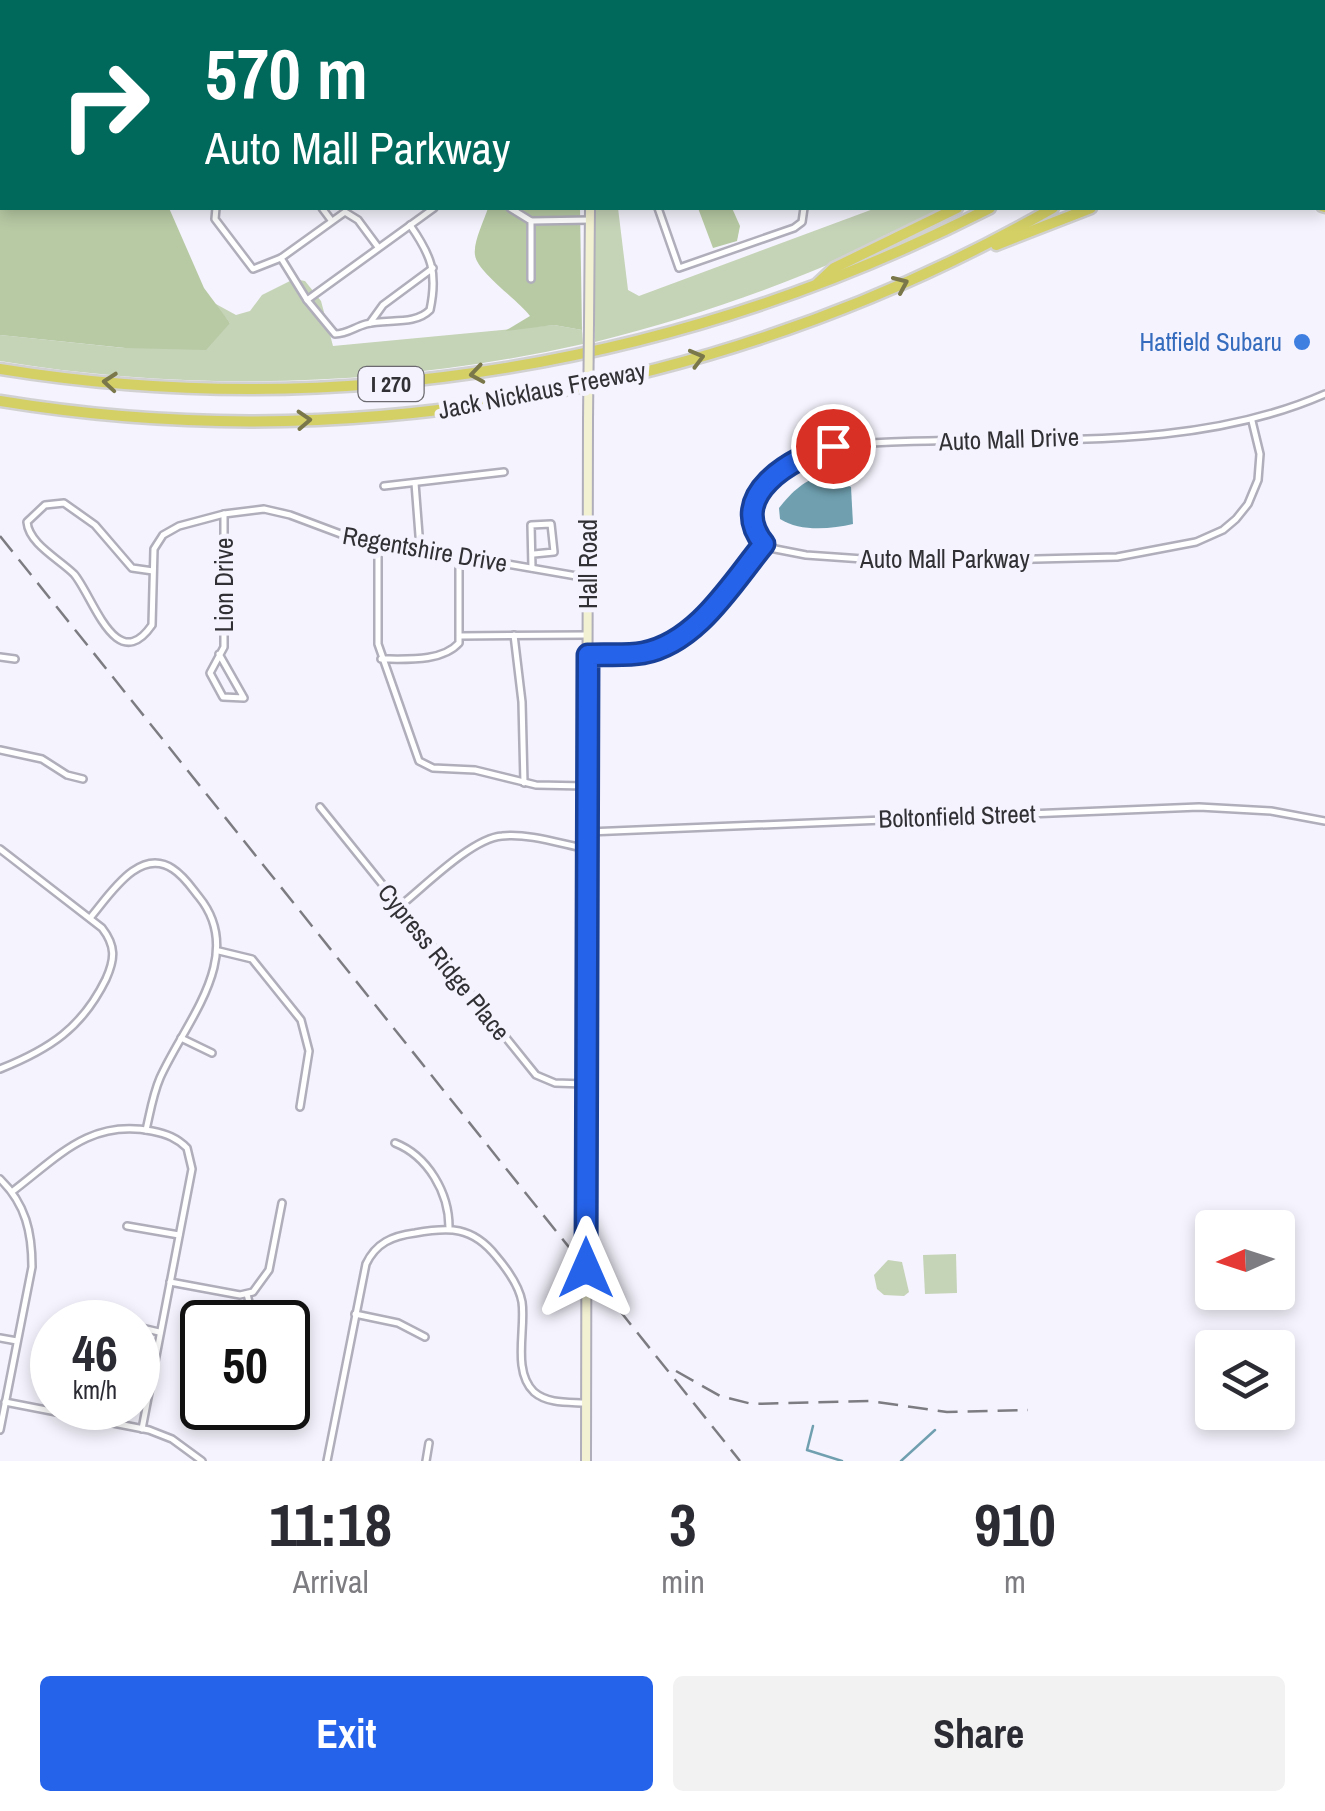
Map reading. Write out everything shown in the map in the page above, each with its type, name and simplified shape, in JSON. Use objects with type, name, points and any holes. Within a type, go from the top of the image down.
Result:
[{"type":"highway","points":[[816,286],[834,268],[952,210]]},
{"type":"highway","name":"Jack Nicklaus Freeway","points":[[0,370],[220,390],[326,389],[420,382],[538,364],[665,336],[753,309],[940,234],[986,210]]},
{"type":"highway","name":"Jack Nicklaus Freeway","points":[[0,401],[130,416],[236,421],[355,418],[471,405],[587,385],[708,355],[857,303],[944,265],[1049,210]]},
{"type":"highway","points":[[944,265],[1086,210]]},
{"type":"main road","name":"Hall Road","points":[[586,1461],[590,210]]},
{"type":"street","points":[[216,210],[216,220],[248,268],[257,269],[282,258],[344,212],[352,215],[378,247]]},
{"type":"street","points":[[324,210],[331,220]]},
{"type":"street","points":[[308,300],[431,210]]},
{"type":"street","points":[[513,210],[530,221],[590,220]]},
{"type":"street","points":[[659,210],[679,268],[794,228],[802,222],[804,210]]},
{"type":"street","points":[[530,221],[531,279]]},
{"type":"street","points":[[282,258],[329,330],[340,335],[370,323],[418,318],[428,313],[433,268],[429,253],[410,225]]},
{"type":"street","points":[[370,323],[383,305],[433,268]]},
{"type":"street","name":"Auto Mall Drive","points":[[764,544],[752,520],[759,491],[797,460],[833,446],[1182,434],[1252,420],[1325,394]]},
{"type":"street","name":"Auto Mall Parkway","points":[[764,544],[806,555],[906,562],[1117,557],[1170,549],[1223,530],[1248,504],[1260,467],[1252,420]]},
{"type":"street","points":[[384,486],[504,472]]},
{"type":"street","points":[[414,482],[420,548]]},
{"type":"street","name":"Regentshire Drive","points":[[153,571],[132,568],[95,525],[72,507],[50,504],[30,516],[30,536],[76,577],[108,632],[120,640],[138,640],[152,625],[154,548],[163,534],[252,509],[273,510],[346,536],[588,578]]},
{"type":"street","name":"Lion Drive","points":[[220,654],[244,698],[222,697],[210,672],[224,646],[224,514]]},
{"type":"street","points":[[532,568],[531,526],[552,524],[554,552],[534,554]]},
{"type":"street","points":[[588,655],[640,654],[673,642],[702,618],[764,544]]},
{"type":"street","points":[[378,557],[377,642],[415,754],[424,765],[475,770],[524,783],[589,786]]},
{"type":"street","points":[[381,659],[430,659],[437,653],[453,650],[460,636],[459,569]]},
{"type":"street","points":[[514,635],[522,702],[524,783]]},
{"type":"street","points":[[460,636],[588,635]]},
{"type":"street","points":[[0,657],[15,659]]},
{"type":"street","points":[[0,750],[42,759],[67,775],[83,779]]},
{"type":"street","name":"Cypress Ridge Place","points":[[320,807],[536,1075],[555,1084],[585,1084]]},
{"type":"street","name":"Boltonfield Street","points":[[588,832],[1199,807],[1271,811],[1325,821]]},
{"type":"street","points":[[400,906],[475,846],[494,837],[514,836],[588,849]]},
{"type":"street","points":[[0,849],[90,918],[110,938],[114,959],[90,1009],[79,1022],[57,1040],[0,1069]]},
{"type":"street","points":[[90,918],[139,866],[163,864],[183,876],[217,926],[219,951],[213,976],[159,1081],[146,1130]]},
{"type":"street","points":[[219,951],[252,960],[301,1020],[309,1051],[300,1107]]},
{"type":"street","points":[[181,1038],[212,1054]]},
{"type":"street","points":[[12,1191],[85,1137],[121,1127],[170,1135],[180,1142],[192,1158],[160,1332]]},
{"type":"street","points":[[394,1144],[416,1156],[440,1186],[447,1198],[449,1227]]},
{"type":"street","points":[[0,1179],[12,1191],[29,1224],[32,1240],[32,1267],[0,1430]]},
{"type":"street","points":[[170,1282],[247,1294],[259,1286],[270,1270],[282,1203]]},
{"type":"street","points":[[128,1226],[180,1235]]},
{"type":"street","points":[[326,1461],[363,1272],[376,1248],[400,1235],[449,1227],[480,1238],[506,1268],[518,1290],[522,1302],[524,1372],[534,1392],[553,1401],[586,1402]]},
{"type":"street","points":[[247,1294],[248,1300]]},
{"type":"street","points":[[355,1314],[398,1322],[424,1337]]},
{"type":"street","points":[[0,1338],[17,1341]]},
{"type":"street","points":[[6,1402],[30,1407]]},
{"type":"street","points":[[145,1430],[172,1439],[202,1461]]},
{"type":"street","points":[[426,1461],[429,1442]]},
{"type":"green space","points":[[0,210],[170,210],[204,288],[230,323],[206,350],[125,348],[0,335]]},
{"type":"green space","points":[[487,210],[580,210],[582,330],[554,325],[505,331],[530,316],[477,262],[476,244]]},
{"type":"green space","points":[[595,210],[618,210],[628,290],[639,296],[871,210],[943,210],[863,250],[775,286],[686,317],[595,342]]},
{"type":"green space","points":[[699,210],[733,210],[740,226],[737,241],[713,248]]},
{"type":"green space","points":[[294,279],[305,281],[321,301],[333,346],[554,325],[582,330],[583,344],[438,369],[292,381],[146,378],[0,361],[0,335],[124,348],[230,323],[214,303],[236,315],[250,311],[262,295]]},
{"type":"green space","points":[[956,1254],[957,1293],[925,1294],[923,1255]]},
{"type":"green space","points":[[888,1260],[902,1262],[909,1292],[904,1296],[884,1295],[877,1289],[874,1275]]},
{"type":"water","points":[[827,475],[851,487],[853,524],[806,528],[780,519],[779,508],[794,491]]},
{"type":"waterway","points":[[813,1426],[807,1450],[842,1461]]},
{"type":"waterway","points":[[901,1461],[935,1430]]},
{"type":"railway","points":[[0,536],[740,1461]]},
{"type":"railway","points":[[676,1371],[720,1396],[752,1404],[869,1401],[947,1412],[1028,1410]]},
{"type":"place","name":"Hatfield Subaru","points":[[1302,342]]},
{"type":"route","points":[[586,1268],[588,655],[640,654],[683,636],[764,544],[752,520],[759,491],[797,460],[833,446]]}]
